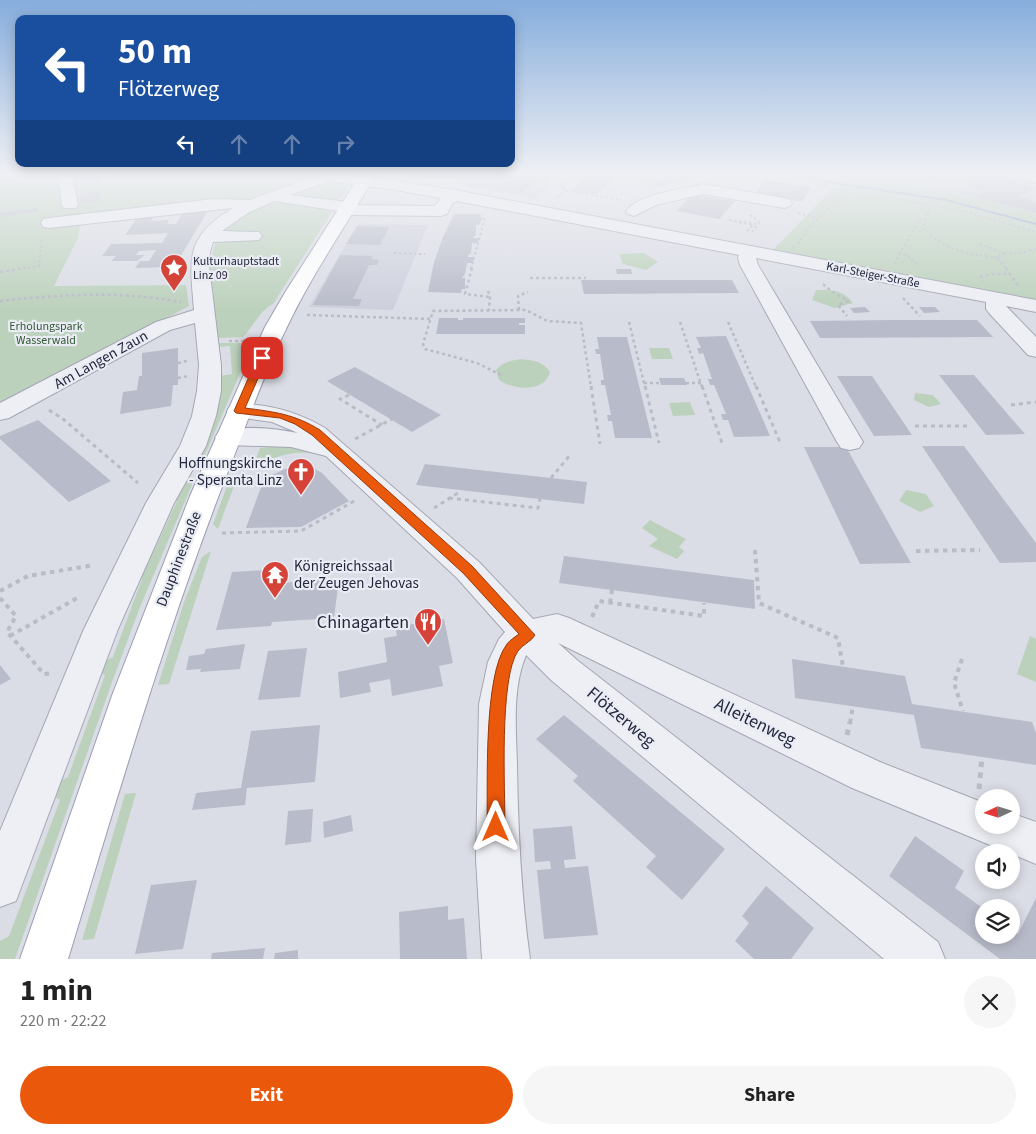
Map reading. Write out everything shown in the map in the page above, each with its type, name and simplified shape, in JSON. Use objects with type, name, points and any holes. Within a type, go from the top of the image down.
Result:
[{"type":"main road","name":"Dauphinestraße","points":[[44,959],[146,648],[177,561],[234,424],[288,305],[347,220]]},
{"type":"street","points":[[49,223],[77,220]]},
{"type":"street","points":[[0,885],[85,671],[133,558],[160,504],[193,446],[204,416],[209,390],[210,365],[195,308],[201,250],[207,237],[227,220]]},
{"type":"street","name":"Karl-Steiger-Straße","points":[[625,220],[750,238],[1036,306]]},
{"type":"street","points":[[207,237],[253,236]]},
{"type":"street","points":[[750,238],[747,258],[749,265],[850,442]]},
{"type":"street","points":[[996,298],[996,309],[1036,350]]},
{"type":"street","name":"Am Langen Zaun","points":[[0,413],[176,320],[195,308]]},
{"type":"street","name":"Flötzerweg","points":[[234,424],[292,440],[344,448],[468,570],[528,635],[564,670],[921,959]]},
{"type":"street","name":"Alleitenweg","points":[[528,635],[539,629],[557,627],[866,775],[975,811]]},
{"type":"street","points":[[506,959],[500,913],[496,827],[497,717],[501,677],[504,669],[512,648],[528,635]]},
{"type":"street","name":"Alleitenweg","points":[[1020,834],[1036,843]]},
{"type":"path","points":[[484,220],[465,294],[490,297]]},
{"type":"path","points":[[728,220],[758,224],[750,238],[753,225],[728,220]]},
{"type":"path","points":[[797,246],[804,233],[818,220]]},
{"type":"path","points":[[899,254],[920,220]]},
{"type":"path","points":[[926,220],[923,227],[935,239],[963,251],[997,258],[1015,279],[1018,288]]},
{"type":"path","points":[[993,220],[1036,232]]},
{"type":"path","points":[[0,272],[39,266],[44,227],[49,223]]},
{"type":"path","points":[[751,227],[756,228]]},
{"type":"path","points":[[980,244],[1004,253],[1022,253],[1036,249]]},
{"type":"path","points":[[394,253],[425,254]]},
{"type":"path","points":[[997,258],[1004,253]]},
{"type":"path","points":[[530,278],[586,278]]},
{"type":"path","points":[[820,280],[830,292],[845,297],[848,301],[838,305],[847,316]]},
{"type":"path","points":[[488,291],[490,297],[489,310]]},
{"type":"path","points":[[519,310],[518,296],[528,292]]},
{"type":"path","points":[[0,301],[51,295],[153,297],[195,308]]},
{"type":"path","points":[[902,296],[920,316]]},
{"type":"path","points":[[501,375],[477,363],[425,349],[423,344],[433,310],[526,310],[551,322],[581,323],[600,444]]},
{"type":"path","points":[[304,315],[431,319]]},
{"type":"path","points":[[630,322],[659,443]]},
{"type":"path","points":[[680,322],[722,443]]},
{"type":"path","points":[[728,322],[780,442]]},
{"type":"path","points":[[226,341],[256,341]]},
{"type":"path","points":[[644,383],[660,383]]},
{"type":"path","points":[[686,383],[701,383]]},
{"type":"path","points":[[349,395],[340,399],[382,425]]},
{"type":"path","points":[[1011,406],[1036,402]]},
{"type":"path","points":[[48,409],[63,419],[138,483]]},
{"type":"path","points":[[344,448],[392,420]]},
{"type":"path","points":[[915,426],[970,426]]},
{"type":"path","points":[[551,478],[570,455]]},
{"type":"path","points":[[426,513],[461,490]]},
{"type":"path","points":[[222,533],[280,529],[301,530],[363,496]]},
{"type":"path","points":[[449,498],[538,508],[540,500]]},
{"type":"path","points":[[755,550],[759,603],[838,638],[842,667]]},
{"type":"path","points":[[916,551],[980,550]]},
{"type":"path","points":[[0,591],[28,576],[94,565]]},
{"type":"path","points":[[610,603],[612,590]]},
{"type":"path","points":[[0,598],[16,616],[7,632],[44,674],[85,671]]},
{"type":"path","points":[[10,636],[79,598]]},
{"type":"path","points":[[589,624],[599,601],[704,616],[704,602]]},
{"type":"path","points":[[962,659],[954,683],[963,711]]},
{"type":"path","points":[[845,744],[853,706]]},
{"type":"path","points":[[982,757],[983,789]]},
{"type":"shaded area","points":[[358,224],[428,225],[393,310],[309,307]]},
{"type":"green space","name":"Erholungspark Wasserwald","points":[[0,220],[83,220],[81,220],[78,238],[54,286],[186,285],[189,306],[0,409]]},
{"type":"green space","points":[[238,220],[327,220],[273,304],[260,315],[247,333],[243,337],[218,338],[212,302],[211,262],[217,240],[228,227]]},
{"type":"green space","points":[[802,220],[1036,220],[1036,300],[771,252]]},
{"type":"green space","points":[[644,253],[658,262],[646,270],[623,264],[619,254]]},
{"type":"green space","points":[[816,290],[832,290],[841,293],[853,303],[835,308],[812,300]]},
{"type":"green space","points":[[218,343],[253,343],[199,469],[190,469],[220,376],[232,374],[230,346],[218,347]]},
{"type":"green space","points":[[649,348],[669,348],[673,359],[652,359]]},
{"type":"green space","points":[[520,359],[544,365],[550,372],[547,379],[542,384],[528,388],[512,386],[499,380],[496,370],[501,365]]},
{"type":"green space","points":[[915,393],[933,395],[941,404],[929,407],[914,400]]},
{"type":"green space","points":[[690,402],[695,415],[673,416],[669,403]]},
{"type":"green space","points":[[287,445],[321,453],[328,458],[309,453],[290,454],[271,459],[253,467],[260,448]]},
{"type":"green space","points":[[230,478],[237,478],[218,529],[213,524]]},
{"type":"green space","points":[[183,480],[194,480],[140,607],[15,959],[0,959],[0,941],[9,936],[60,800],[52,795],[55,784],[68,777],[105,675],[98,671],[101,663],[113,657],[142,579],[137,575],[140,568],[148,564],[177,501],[172,498]]},
{"type":"green space","points":[[906,490],[926,494],[934,506],[920,512],[899,501]]},
{"type":"green space","points":[[650,520],[686,539],[679,547],[684,551],[677,559],[649,546],[658,539],[642,528]]},
{"type":"green space","points":[[211,551],[169,684],[158,685],[184,602],[202,557]]},
{"type":"green space","points":[[1030,636],[1036,639],[1036,682],[1017,674]]},
{"type":"green space","points":[[136,793],[94,939],[82,940],[125,794]]},
{"type":"building","points":[[136,220],[169,220],[167,224],[176,224],[179,220],[203,220],[174,267],[135,268],[140,261],[149,261],[156,250],[139,251],[136,255],[145,255],[137,261],[111,261],[116,256],[102,256],[111,244],[162,243],[168,233],[125,235]]},
{"type":"building","points":[[451,220],[482,220],[479,225],[476,225],[476,235],[473,238],[479,238],[478,243],[472,243],[471,254],[468,257],[474,257],[473,263],[467,263],[465,274],[462,278],[465,278],[465,289],[462,289],[461,293],[428,292],[434,262]]},
{"type":"building","points":[[357,226],[389,227],[380,245],[346,244]]},
{"type":"building","points":[[340,255],[373,256],[371,259],[379,260],[377,265],[369,265],[353,299],[362,299],[359,306],[313,305]]},
{"type":"building","points":[[616,269],[631,269],[632,274],[617,274]]},
{"type":"building","points":[[581,280],[732,280],[739,293],[584,294]]},
{"type":"building","points":[[865,307],[870,312],[854,313],[850,308]]},
{"type":"building","points":[[919,307],[935,307],[940,312],[924,313]]},
{"type":"building","points":[[439,318],[458,318],[458,320],[463,320],[463,318],[525,318],[525,323],[519,323],[519,325],[525,325],[525,334],[436,334]]},
{"type":"building","points":[[977,320],[993,337],[820,338],[810,321]]},
{"type":"building","points":[[726,336],[770,436],[734,437],[728,420],[723,420],[721,414],[726,414],[714,385],[710,385],[708,379],[712,379],[703,353],[699,354],[697,348],[701,348],[696,337]]},
{"type":"building","points":[[597,337],[627,337],[652,438],[615,438],[612,421],[608,421],[607,415],[611,415],[605,385],[601,385],[601,380],[604,380],[600,354],[596,354],[595,349],[599,349]]},
{"type":"building","points":[[178,348],[178,385],[173,385],[171,406],[120,414],[123,392],[137,390],[139,376],[142,376],[142,353]]},
{"type":"building","points":[[355,367],[441,415],[412,432],[327,381]]},
{"type":"building","points":[[939,375],[974,375],[1025,434],[986,435]]},
{"type":"building","points":[[837,376],[872,376],[912,435],[874,436]]},
{"type":"building","points":[[659,378],[684,378],[687,385],[661,385]]},
{"type":"building","points":[[38,420],[111,481],[69,502],[0,439],[0,436]]},
{"type":"building","points":[[922,446],[964,446],[1036,543],[1036,562],[1000,563]]},
{"type":"building","points":[[804,447],[846,447],[911,563],[860,564]]},
{"type":"building","points":[[425,464],[587,482],[584,504],[416,485]]},
{"type":"building","name":"Hoffnungskirche - Speranta Linz","points":[[305,467],[322,473],[349,501],[301,527],[246,528],[263,482],[268,477],[285,469]]},
{"type":"building","points":[[564,556],[754,580],[755,609],[559,583]]},
{"type":"building","points":[[283,569],[280,583],[339,579],[334,618],[272,622],[271,626],[216,630],[232,572]]},
{"type":"building","points":[[444,619],[453,663],[439,666],[443,686],[392,696],[390,679],[369,683],[371,692],[340,698],[338,672],[387,662],[384,638],[397,636],[395,627]]},
{"type":"building","points":[[245,644],[240,669],[200,672],[201,669],[186,670],[189,656],[204,654],[206,649]]},
{"type":"building","points":[[307,648],[300,697],[258,700],[268,651]]},
{"type":"building","points":[[792,659],[905,676],[912,704],[1032,722],[1036,733],[1036,765],[921,748],[914,715],[795,698]]},
{"type":"building","points":[[0,665],[11,679],[0,685]]},
{"type":"building","points":[[564,715],[725,849],[682,900],[646,867],[656,856],[573,781],[578,776],[536,739]]},
{"type":"building","points":[[320,725],[315,782],[247,788],[245,805],[192,810],[196,793],[241,788],[251,731]]},
{"type":"building","points":[[313,809],[311,842],[285,845],[288,811]]},
{"type":"building","points":[[351,815],[353,831],[324,838],[323,822]]},
{"type":"building","points":[[572,826],[576,859],[564,860],[565,868],[588,866],[598,935],[544,939],[537,870],[551,869],[550,861],[535,862],[533,829]]},
{"type":"building","points":[[915,836],[964,871],[955,888],[975,902],[975,940],[889,876]]},
{"type":"building","points":[[197,880],[183,949],[135,954],[151,885]]},
{"type":"building","points":[[766,886],[814,928],[791,959],[754,959],[735,941],[749,923],[742,916]]},
{"type":"building","points":[[1036,898],[1036,959],[1000,959],[980,944],[1020,944],[1020,930]]},
{"type":"building","points":[[448,906],[448,920],[464,918],[467,959],[400,959],[399,912]]},
{"type":"building","points":[[265,948],[263,959],[211,959],[212,953]]},
{"type":"building","points":[[298,950],[298,959],[274,959],[275,953]]},
{"type":"waterway","points":[[1020,220],[1036,224]]},
{"type":"place","name":"Kulturhauptstadt Linz 09","points":[[174,292]]},
{"type":"place","name":"Hoffnungskirche - Speranta Linz","points":[[301,496]]},
{"type":"place","name":"Königreichssaal der Zeugen Jehovas","points":[[275,599]]},
{"type":"place","name":"Chinagarten","points":[[428,646]]},
{"type":"route","points":[[262,358],[239,411],[282,415],[316,432],[468,570],[528,635],[512,648],[501,677],[497,717],[496,827]]}]
